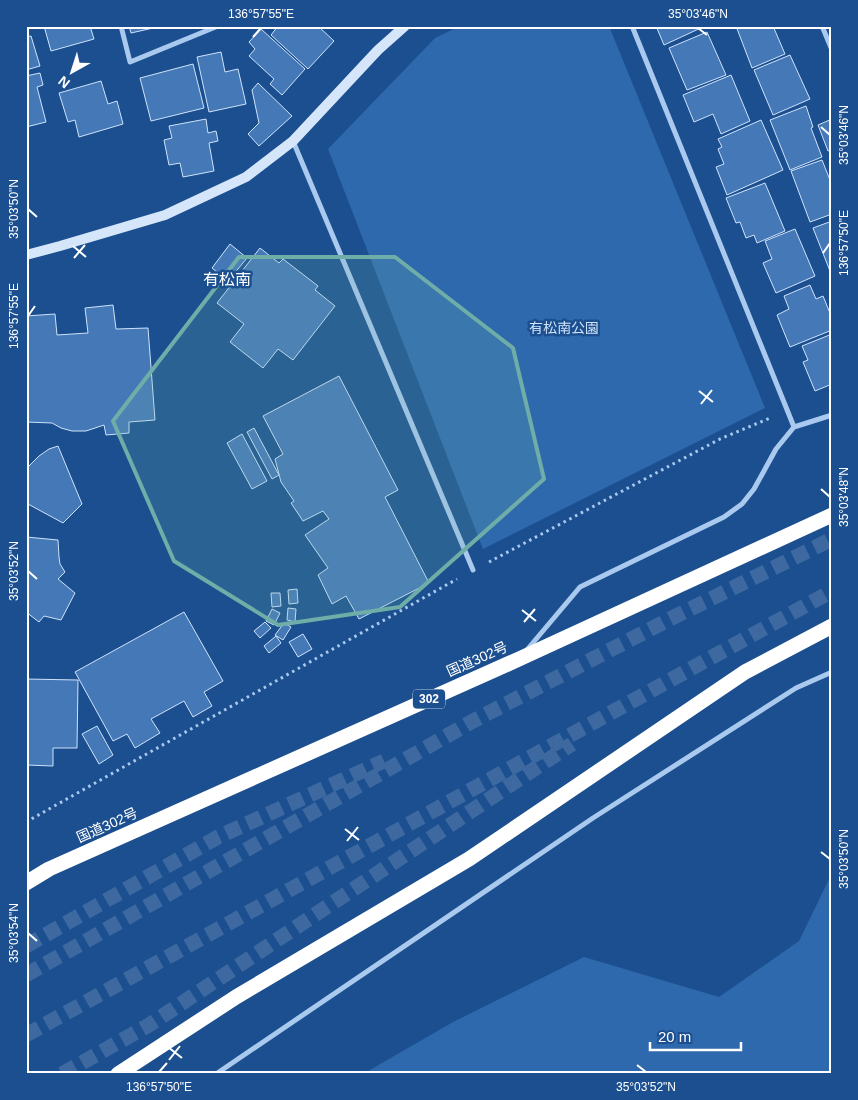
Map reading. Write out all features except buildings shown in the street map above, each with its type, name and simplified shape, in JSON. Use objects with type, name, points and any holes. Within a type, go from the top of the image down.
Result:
[{"type":"highway","name":"国道302号","points":[[26,883],[49,869],[519,659],[832,515]]},
{"type":"highway","points":[[118,1074],[236,997],[469,859],[745,672],[832,626]]},
{"type":"street","points":[[121,26],[130,62],[218,26]]},
{"type":"street","points":[[26,255],[166,215],[246,177],[293,141],[378,50],[405,26]]},
{"type":"street","points":[[632,26],[794,428]]},
{"type":"street","points":[[822,26],[832,50]]},
{"type":"street","points":[[293,141],[473,570]]},
{"type":"street","points":[[519,659],[580,587],[724,517],[742,504],[754,489],[776,449],[794,428],[832,415]]},
{"type":"street","points":[[216,1074],[593,818],[796,688],[832,672]]},
{"type":"path","points":[[26,822],[473,570],[720,440],[788,410]]},
{"type":"highlighted area","points":[[239,257],[395,257],[513,348],[544,479],[400,607],[278,625],[174,561],[113,421]]},
{"type":"green space","name":"有松南公園","points":[[460,26],[609,26],[765,408],[483,549],[328,149],[435,38]]},
{"type":"green space","points":[[832,873],[832,1074],[363,1074],[453,1022],[584,957],[719,997],[799,941]]},
{"type":"tunnel","points":[[26,975],[473,721],[670,619],[832,539]]},
{"type":"tunnel","points":[[26,1035],[832,591]]},
{"type":"tunnel","points":[[62,1074],[149,1025],[572,744]]},
{"type":"tunnel","points":[[26,946],[218,837],[384,761]]},
{"type":"district","name":"有松南","points":[[227,279]]}]
